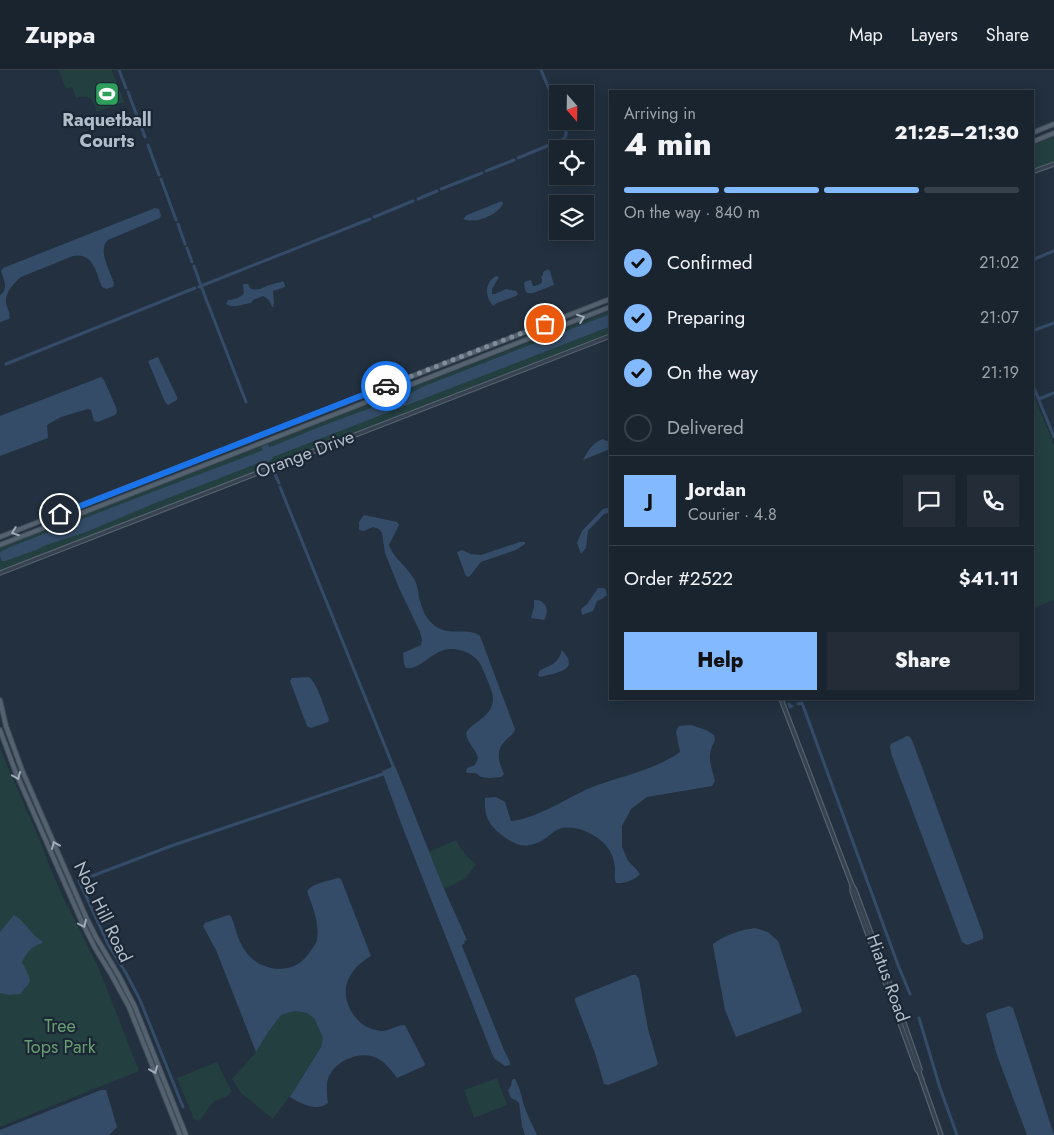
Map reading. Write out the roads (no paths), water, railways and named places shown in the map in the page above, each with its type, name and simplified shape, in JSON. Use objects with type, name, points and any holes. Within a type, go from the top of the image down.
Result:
[{"type":"main road","points":[[1034,132],[1054,124]]},
{"type":"main road","points":[[1034,141],[1054,133]]},
{"type":"main road","points":[[0,537],[609,299]]},
{"type":"main road","points":[[0,545],[609,307]]},
{"type":"main road","points":[[105,504],[111,494]]},
{"type":"main road","points":[[78,514],[88,507],[89,503]]},
{"type":"main road","name":"Nob Hill Road","points":[[0,700],[6,726],[22,770],[86,917],[135,1007],[186,1135]]},
{"type":"main road","name":"Nob Hill Road","points":[[0,730],[16,773],[83,925],[129,1007],[180,1135]]},
{"type":"street","points":[[1034,171],[1054,164]]},
{"type":"street","name":"Orange Drive","points":[[0,574],[609,336]]},
{"type":"street","name":"Hiatus Road","points":[[781,700],[901,1014],[941,1135]]},
{"type":"water","points":[[502,201],[503,204],[496,212],[485,218],[480,220],[463,219],[467,215]]},
{"type":"water","points":[[155,208],[159,209],[160,218],[108,240],[105,244],[104,255],[114,283],[113,287],[106,289],[102,287],[93,264],[85,257],[73,256],[18,279],[10,288],[6,299],[9,319],[0,322],[0,295],[5,287],[1,271],[3,268]]},
{"type":"water","points":[[548,269],[554,285],[533,293],[527,293],[524,283],[531,280],[533,286],[535,286],[542,283],[541,277],[543,272]]},
{"type":"water","points":[[496,276],[499,277],[492,289],[492,294],[506,289],[516,291],[518,294],[493,306],[488,298],[487,290],[489,282]]},
{"type":"water","points":[[283,281],[285,287],[273,291],[273,307],[269,300],[263,296],[253,300],[251,303],[238,306],[226,304],[228,300],[239,298],[244,293],[244,284],[248,284],[250,288],[258,289]]},
{"type":"water","points":[[609,314],[609,327],[278,455],[267,462],[264,461],[86,532],[2,561],[0,552],[10,547],[261,451],[263,450],[261,447],[268,444],[269,447],[273,446],[411,393],[422,387]]},
{"type":"water","points":[[158,357],[177,397],[177,400],[168,405],[148,361]]},
{"type":"water","points":[[101,377],[116,407],[117,412],[115,415],[98,422],[94,421],[91,410],[88,409],[61,417],[47,425],[48,438],[0,456],[0,416]]},
{"type":"water","points":[[600,440],[609,440],[609,449],[583,460],[594,444]]},
{"type":"water","points":[[609,507],[609,513],[604,514],[588,531],[586,548],[581,554],[577,543],[582,531],[603,509]]},
{"type":"water","points":[[364,515],[397,522],[399,525],[389,545],[415,581],[421,606],[431,622],[443,630],[471,632],[480,636],[515,729],[499,751],[499,760],[504,774],[501,777],[481,777],[476,773],[466,772],[467,768],[475,765],[478,758],[466,733],[470,727],[487,714],[493,703],[490,686],[480,664],[471,655],[453,649],[438,653],[419,665],[406,668],[403,653],[421,645],[420,632],[385,553],[382,533],[379,529],[373,527],[364,531],[359,530],[359,522]]},
{"type":"water","points":[[525,542],[525,544],[516,550],[481,562],[470,576],[467,577],[457,552],[462,550],[471,554],[481,555]]},
{"type":"water","points":[[598,588],[604,588],[607,595],[597,601],[593,611],[582,615],[581,609],[587,604]]},
{"type":"water","points":[[534,600],[541,601],[546,606],[547,613],[544,620],[531,618]]},
{"type":"water","points":[[562,650],[569,662],[565,670],[541,677],[538,676],[539,671],[558,660]]},
{"type":"water","points":[[309,677],[318,690],[329,719],[328,722],[311,728],[307,726],[290,681],[292,678]]},
{"type":"water","points":[[691,725],[714,735],[715,740],[710,756],[715,781],[712,786],[647,797],[631,809],[622,826],[622,847],[628,861],[640,874],[632,880],[616,883],[612,855],[606,845],[597,837],[585,831],[562,828],[539,842],[527,846],[510,841],[494,829],[489,821],[485,808],[485,798],[496,797],[505,802],[511,821],[531,816],[590,788],[648,769],[670,759],[680,752],[676,731],[679,726]]},
{"type":"water","points":[[907,736],[912,740],[983,934],[983,939],[967,945],[962,942],[892,756],[891,744]]},
{"type":"water","points":[[395,766],[444,889],[467,940],[464,941],[465,943],[462,946],[510,1065],[505,1066],[493,1056],[402,826],[382,771]]},
{"type":"water","points":[[338,878],[341,879],[371,956],[357,966],[348,979],[346,987],[347,1003],[356,1018],[369,1028],[383,1031],[405,1025],[425,1064],[397,1078],[386,1064],[377,1058],[363,1055],[348,1059],[336,1067],[328,1079],[328,1103],[324,1106],[314,1107],[290,1097],[321,1047],[323,1038],[314,1018],[307,1013],[295,1011],[281,1015],[256,1052],[216,950],[203,926],[205,923],[228,915],[231,916],[241,944],[251,958],[270,968],[284,969],[291,967],[305,958],[317,940],[316,921],[307,891],[317,884]]},
{"type":"water","points":[[14,915],[42,943],[30,950],[22,962],[30,982],[20,994],[9,995],[0,993],[0,932]]},
{"type":"water","points":[[755,928],[768,932],[778,941],[802,1011],[736,1037],[725,1010],[713,944],[733,933]]},
{"type":"water","points":[[636,975],[639,979],[648,1029],[658,1064],[608,1085],[604,1084],[575,998]]},
{"type":"water","points":[[1009,1006],[1013,1008],[1054,1135],[1027,1135],[997,1055],[986,1015]]},
{"type":"water","points":[[513,1079],[518,1084],[526,1110],[537,1135],[525,1135],[519,1103],[511,1098],[508,1090]]},
{"type":"water","points":[[101,1090],[106,1090],[117,1127],[109,1135],[0,1135],[0,1130]]},
{"type":"waterway","points":[[119,70],[126,88]]},
{"type":"waterway","points":[[541,70],[549,89]]},
{"type":"waterway","points":[[128,92],[145,137]]},
{"type":"waterway","points":[[518,158],[564,139],[565,130]]},
{"type":"waterway","points":[[148,145],[159,175]]},
{"type":"waterway","points":[[486,171],[514,160]]},
{"type":"waterway","points":[[441,189],[482,173]]},
{"type":"waterway","points":[[161,179],[176,220]]},
{"type":"waterway","points":[[418,199],[437,191]]},
{"type":"waterway","points":[[374,217],[413,201]]},
{"type":"waterway","points":[[246,402],[201,286],[370,219]]},
{"type":"waterway","points":[[178,224],[185,244]]},
{"type":"waterway","points":[[187,248],[192,262]]},
{"type":"waterway","points":[[1034,259],[1054,251]]},
{"type":"waterway","points":[[194,266],[201,286],[199,287]]},
{"type":"waterway","points":[[6,364],[195,288]]},
{"type":"waterway","points":[[1034,330],[1054,323]]},
{"type":"waterway","points":[[1034,388],[1054,437]]},
{"type":"waterway","points":[[1039,399],[1054,393]]},
{"type":"waterway","points":[[273,470],[279,483]]},
{"type":"waterway","points":[[280,487],[393,766],[392,768]]},
{"type":"waterway","points":[[798,704],[802,703],[910,994]]},
{"type":"waterway","points":[[789,704],[790,707],[792,706]]},
{"type":"waterway","points":[[183,1107],[140,1000],[109,946],[79,881],[171,846],[386,773]]},
{"type":"waterway","points":[[919,1018],[940,1088],[957,1135]]},
{"type":"place","name":"Raquetball Courts","points":[[107,94]]},
{"type":"park label","name":"Tree Tops Park","points":[[60,1036]]}]
